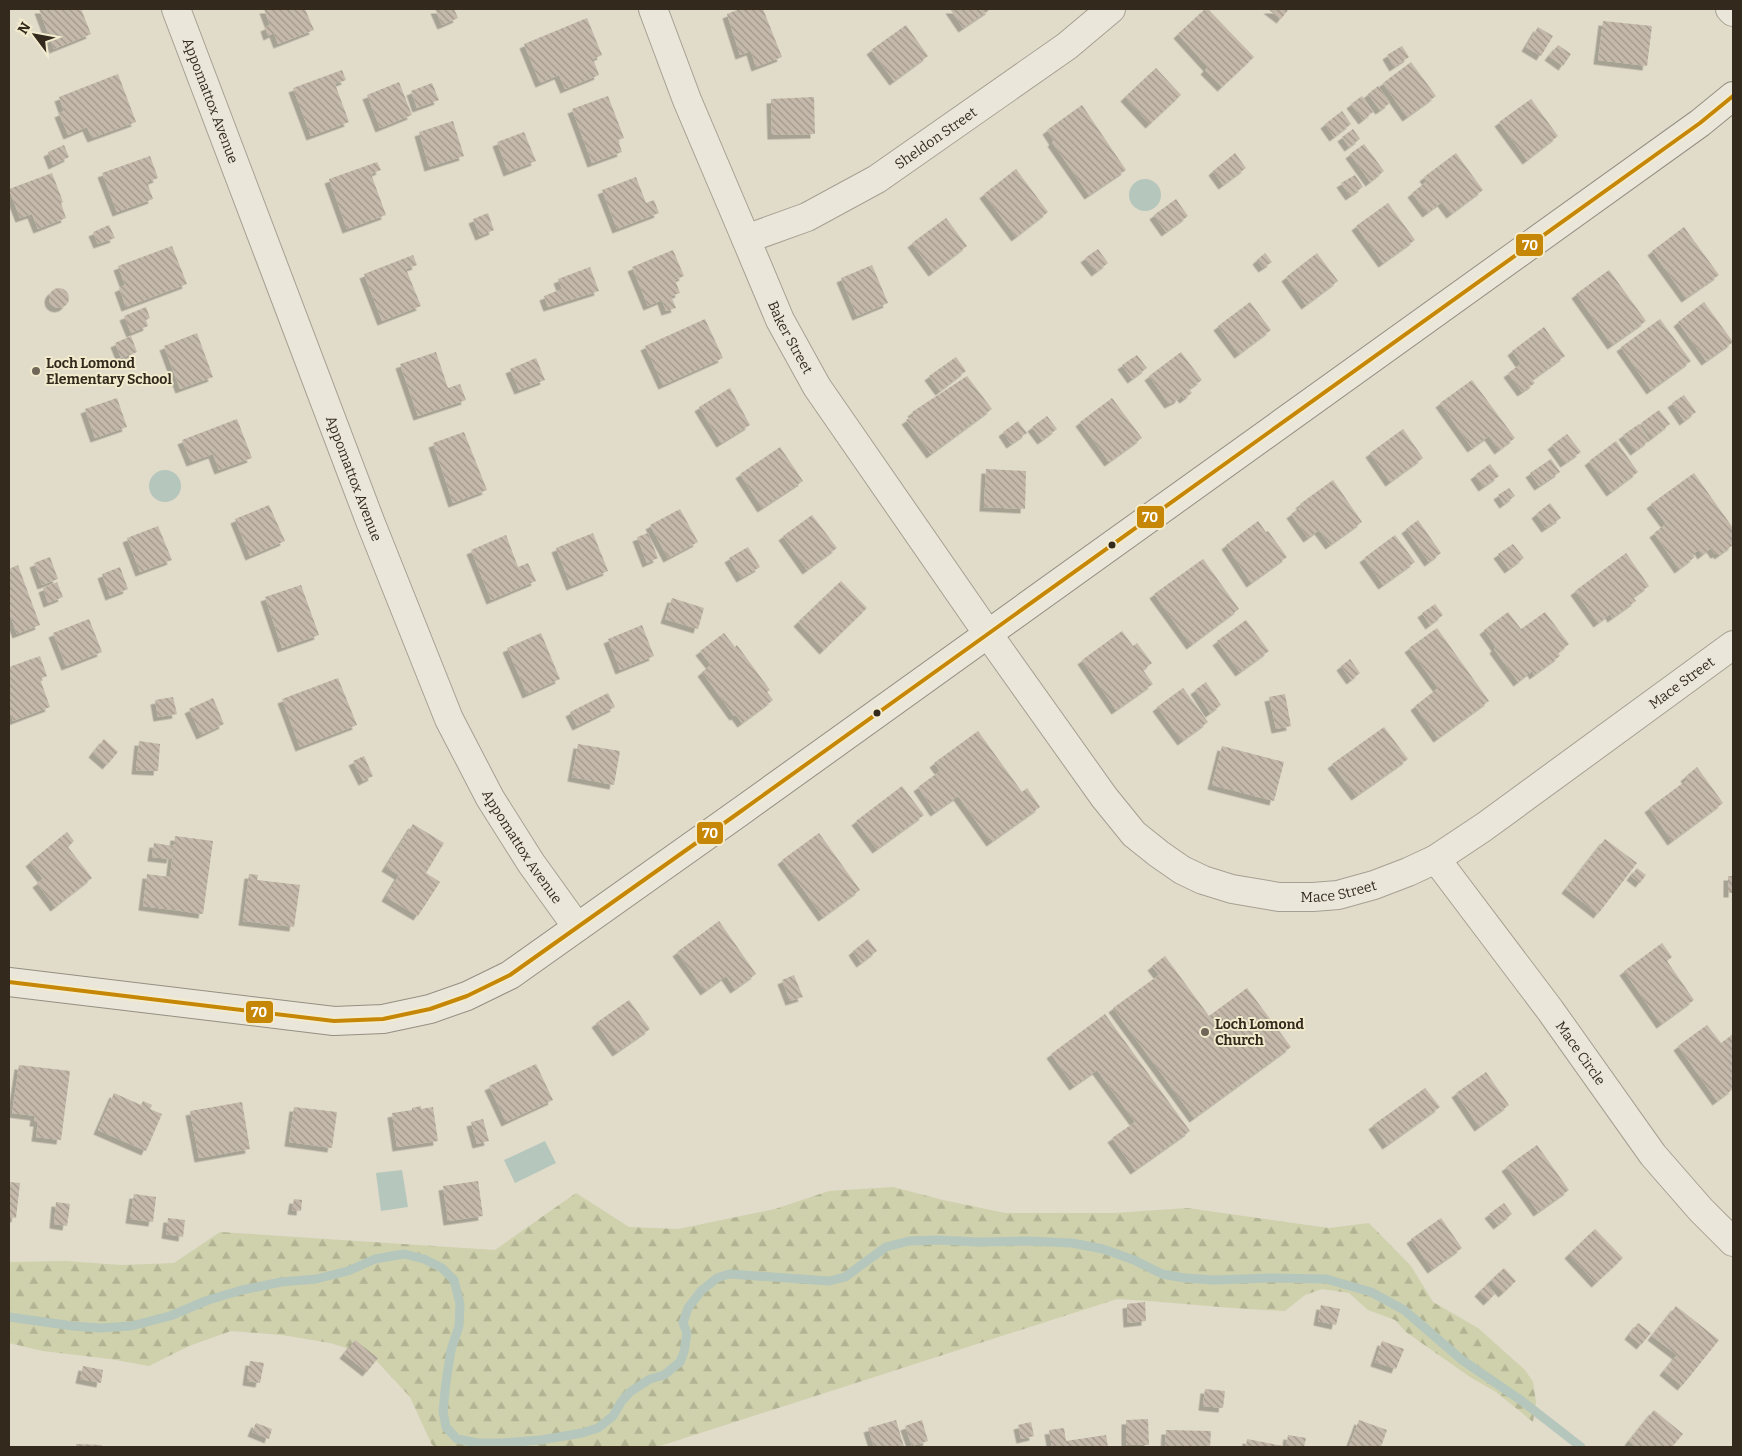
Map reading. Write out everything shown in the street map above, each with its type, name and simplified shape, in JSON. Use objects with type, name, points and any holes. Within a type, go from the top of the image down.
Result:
[{"type":"street","name":"Appomattox Avenue","points":[[176,9],[370,521],[449,719],[490,798],[531,863],[577,927]]},
{"type":"street","name":"Baker Street","points":[[653,9],[687,100],[780,320],[818,387],[988,634]]},
{"type":"street","name":"Sheldon Street","points":[[746,240],[807,217],[877,180],[1067,46],[1111,9]]},
{"type":"street","points":[[1730,9],[1733,12]]},
{"type":"street","points":[[9,982],[334,1021],[382,1019],[430,1009],[467,996],[510,974],[737,814],[1700,123],[1733,96]]},
{"type":"street","name":"Mace Street","points":[[988,634],[1104,797],[1134,834],[1159,854],[1196,877],[1232,889],[1279,897],[1338,895],[1374,885],[1436,859],[1484,827],[1733,645]]},
{"type":"street","name":"Mace Circle","points":[[1436,859],[1550,1010],[1653,1154],[1701,1210],[1733,1242]]},
{"type":"green space","points":[[893,1187],[1005,1213],[1115,1213],[1187,1208],[1329,1228],[1369,1223],[1411,1266],[1433,1302],[1478,1328],[1525,1370],[1533,1382],[1536,1402],[1533,1422],[1496,1392],[1470,1377],[1406,1332],[1395,1320],[1368,1310],[1349,1293],[1322,1289],[1305,1295],[1285,1311],[1117,1299],[657,1447],[437,1447],[432,1445],[410,1397],[372,1356],[330,1343],[282,1335],[231,1331],[189,1346],[149,1366],[43,1351],[9,1343],[9,1262],[65,1261],[122,1265],[174,1263],[220,1232],[495,1250],[576,1193],[629,1227],[678,1229],[775,1209],[829,1191]]},
{"type":"shaded area","points":[[1145,179],[1157,183],[1161,195],[1157,207],[1145,211],[1133,207],[1129,195],[1133,183]]},
{"type":"shaded area","points":[[165,470],[177,474],[181,486],[177,498],[165,502],[153,498],[149,486],[153,474]]},
{"type":"shaded area","points":[[545,1141],[556,1163],[515,1183],[504,1160]]},
{"type":"shaded area","points":[[402,1170],[408,1207],[381,1211],[376,1173]]},
{"type":"building","points":[[39,9],[81,9],[91,34],[54,49]]},
{"type":"building","points":[[264,9],[305,9],[314,30],[278,44],[274,33],[268,36],[265,27],[270,25]]},
{"type":"building","points":[[435,9],[454,9],[458,18],[442,25]]},
{"type":"building","points":[[740,9],[763,9],[782,57],[756,67],[751,51],[740,55],[727,14]]},
{"type":"building","points":[[950,9],[991,9],[963,28]]},
{"type":"building","points":[[1205,9],[1208,9],[1254,57],[1222,87],[1205,70],[1208,67],[1178,34]]},
{"type":"building","points":[[1268,9],[1289,9],[1281,19]]},
{"type":"building","points":[[587,18],[602,55],[593,59],[599,75],[565,89],[559,75],[540,83],[524,44]]},
{"type":"building","points":[[1603,21],[1652,26],[1647,66],[1598,60]]},
{"type":"building","points":[[906,25],[928,56],[894,81],[871,50]]},
{"type":"building","points":[[1538,27],[1553,36],[1541,56],[1526,47]]},
{"type":"building","points":[[1558,45],[1571,54],[1563,66],[1549,56]]},
{"type":"building","points":[[1402,46],[1409,57],[1394,67],[1387,55]]},
{"type":"building","points":[[1411,62],[1436,96],[1407,117],[1383,83]]},
{"type":"building","points":[[1156,68],[1181,95],[1150,124],[1125,97]]},
{"type":"building","points":[[342,70],[346,80],[335,84],[349,122],[311,136],[293,88]]},
{"type":"building","points":[[118,74],[136,122],[92,138],[87,127],[68,135],[59,113],[64,111],[59,97]]},
{"type":"building","points":[[399,82],[412,115],[380,128],[367,95]]},
{"type":"building","points":[[432,83],[439,100],[417,108],[411,91]]},
{"type":"building","points":[[1378,86],[1390,103],[1380,110],[1368,94]]},
{"type":"building","points":[[608,96],[624,138],[618,140],[622,152],[592,163],[572,109]]},
{"type":"building","points":[[1362,96],[1373,112],[1363,120],[1351,104]]},
{"type":"building","points":[[814,97],[815,134],[772,135],[771,99]]},
{"type":"building","points":[[1531,99],[1558,136],[1527,160],[1499,122]]},
{"type":"building","points":[[1082,105],[1126,170],[1089,195],[1052,142],[1054,141],[1047,130]]},
{"type":"building","points":[[1342,111],[1351,124],[1334,137],[1325,124]]},
{"type":"building","points":[[453,121],[464,156],[429,167],[419,132]]},
{"type":"building","points":[[1353,129],[1360,139],[1349,147],[1342,137]]},
{"type":"building","points":[[524,132],[536,161],[508,172],[497,142]]},
{"type":"building","points":[[1364,144],[1384,171],[1370,182],[1350,154]]},
{"type":"building","points":[[64,145],[69,157],[53,165],[48,152]]},
{"type":"building","points":[[1235,153],[1246,168],[1223,185],[1213,171]]},
{"type":"building","points":[[1456,153],[1483,190],[1451,214],[1442,202],[1427,213],[1412,193],[1427,181],[1424,177]]},
{"type":"building","points":[[150,156],[158,178],[147,182],[153,199],[117,212],[102,173]]},
{"type":"building","points":[[377,162],[381,170],[371,174],[386,215],[347,229],[329,179]]},
{"type":"building","points":[[1016,169],[1048,212],[1016,237],[984,194]]},
{"type":"building","points":[[52,173],[63,202],[61,203],[66,218],[38,229],[32,214],[20,218],[9,189]]},
{"type":"building","points":[[1355,175],[1363,187],[1350,196],[1341,183]]},
{"type":"building","points":[[636,177],[646,203],[654,200],[659,213],[617,229],[602,190]]},
{"type":"building","points":[[1176,199],[1188,216],[1166,232],[1154,215]]},
{"type":"building","points":[[1388,203],[1415,240],[1383,263],[1356,226]]},
{"type":"building","points":[[488,213],[494,230],[480,236],[473,219]]},
{"type":"building","points":[[946,218],[967,246],[933,272],[912,243]]},
{"type":"building","points":[[109,225],[115,238],[98,244],[93,232]]},
{"type":"building","points":[[1684,227],[1719,275],[1686,298],[1652,251]]},
{"type":"building","points":[[172,246],[187,284],[126,307],[119,288],[125,285],[118,266]]},
{"type":"building","points":[[1098,249],[1108,263],[1096,272],[1085,258]]},
{"type":"building","points":[[673,250],[684,276],[675,280],[680,293],[671,296],[676,308],[666,311],[662,300],[648,306],[632,267]]},
{"type":"building","points":[[1265,253],[1272,262],[1263,268],[1257,260]]},
{"type":"building","points":[[1317,253],[1338,281],[1306,305],[1286,277]]},
{"type":"building","points":[[413,255],[417,265],[406,269],[421,306],[382,321],[364,274]]},
{"type":"building","points":[[872,265],[888,303],[857,316],[841,278]]},
{"type":"building","points":[[590,267],[599,291],[548,307],[544,296],[562,289],[558,279]]},
{"type":"building","points":[[1609,270],[1646,321],[1612,345],[1576,294]]},
{"type":"building","points":[[59,288],[66,291],[69,298],[66,305],[59,308],[52,305],[49,298],[52,291]]},
{"type":"building","points":[[1250,302],[1271,330],[1239,354],[1218,326]]},
{"type":"building","points":[[1704,302],[1733,342],[1706,361],[1678,322]]},
{"type":"building","points":[[146,307],[150,318],[146,320],[148,326],[131,333],[124,316]]},
{"type":"building","points":[[705,319],[723,358],[663,385],[645,346]]},
{"type":"building","points":[[1660,319],[1691,361],[1651,390],[1621,347]]},
{"type":"building","points":[[1544,327],[1565,356],[1532,380],[1535,383],[1522,392],[1508,373],[1521,364],[1512,351]]},
{"type":"building","points":[[197,333],[213,377],[180,389],[164,346]]},
{"type":"building","points":[[131,336],[137,352],[121,358],[115,343]]},
{"type":"building","points":[[436,352],[448,388],[460,384],[466,400],[418,416],[400,364]]},
{"type":"building","points":[[1181,352],[1202,380],[1189,389],[1192,393],[1184,399],[1181,395],[1179,399],[1169,404],[1149,376]]},
{"type":"building","points":[[1137,355],[1147,368],[1132,379],[1122,365]]},
{"type":"building","points":[[956,357],[966,371],[940,391],[929,376]]},
{"type":"building","points":[[536,358],[545,380],[519,390],[510,369]]},
{"type":"building","points":[[967,376],[992,409],[931,454],[906,420],[914,415],[912,412]]},
{"type":"building","points":[[1472,380],[1515,438],[1499,450],[1489,436],[1472,448],[1440,403]]},
{"type":"building","points":[[730,388],[750,425],[721,443],[699,407]]},
{"type":"building","points":[[1684,395],[1696,412],[1684,421],[1672,403]]},
{"type":"building","points":[[117,398],[127,427],[95,438],[85,409]]},
{"type":"building","points":[[1112,398],[1142,438],[1109,462],[1080,422]]},
{"type":"building","points":[[1659,410],[1670,424],[1652,438],[1641,423]]},
{"type":"building","points":[[1047,416],[1057,429],[1042,440],[1032,427]]},
{"type":"building","points":[[237,419],[252,458],[219,470],[213,454],[191,462],[182,440]]},
{"type":"building","points":[[1018,421],[1027,433],[1011,444],[1003,432]]},
{"type":"building","points":[[1639,424],[1650,440],[1635,451],[1623,435]]},
{"type":"building","points":[[1403,429],[1423,458],[1390,482],[1370,453]]},
{"type":"building","points":[[464,432],[487,490],[453,503],[433,443]]},
{"type":"building","points":[[1567,434],[1581,452],[1565,463],[1552,445]]},
{"type":"building","points":[[1616,441],[1638,472],[1611,492],[1589,461]]},
{"type":"building","points":[[780,447],[803,481],[762,508],[740,474]]},
{"type":"building","points":[[1551,459],[1560,472],[1539,486],[1530,473]]},
{"type":"building","points":[[1490,464],[1499,476],[1483,487],[1475,475]]},
{"type":"building","points":[[986,469],[1026,471],[1025,509],[984,507]]},
{"type":"building","points":[[1694,473],[1733,528],[1733,545],[1719,555],[1718,553],[1715,554],[1711,548],[1702,555],[1699,550],[1692,554],[1695,557],[1679,569],[1654,533],[1666,524],[1651,504]]},
{"type":"building","points":[[1333,480],[1362,522],[1330,545],[1319,530],[1308,538],[1291,514],[1302,506],[1300,504]]},
{"type":"building","points":[[1509,488],[1515,496],[1504,504],[1498,495]]},
{"type":"building","points":[[1550,503],[1561,518],[1546,528],[1536,514]]},
{"type":"building","points":[[269,505],[285,541],[250,556],[235,519]]},
{"type":"building","points":[[680,509],[698,542],[668,558],[650,525]]},
{"type":"building","points":[[812,515],[837,548],[807,570],[783,536]]},
{"type":"building","points":[[1418,520],[1441,553],[1429,562],[1406,529]]},
{"type":"building","points":[[1258,521],[1266,532],[1268,531],[1287,557],[1251,583],[1226,545]]},
{"type":"building","points":[[158,526],[172,560],[140,572],[127,538]]},
{"type":"building","points":[[593,533],[608,571],[571,586],[556,548]]},
{"type":"building","points":[[648,533],[658,558],[647,563],[637,537]]},
{"type":"building","points":[[506,535],[518,567],[528,563],[536,581],[491,600],[471,550]]},
{"type":"building","points":[[1395,535],[1415,562],[1383,585],[1364,558]]},
{"type":"building","points":[[1513,544],[1524,558],[1509,569],[1498,554]]},
{"type":"building","points":[[748,547],[760,567],[741,578],[729,558]]},
{"type":"building","points":[[1626,553],[1649,586],[1633,597],[1636,601],[1612,618],[1610,614],[1598,623],[1575,591]]},
{"type":"building","points":[[50,557],[58,579],[42,585],[34,563]]},
{"type":"building","points":[[1203,559],[1239,609],[1191,645],[1154,594]]},
{"type":"building","points":[[18,565],[40,625],[17,634],[9,612],[9,569]]},
{"type":"building","points":[[120,567],[128,589],[110,596],[102,574]]},
{"type":"building","points":[[841,581],[867,608],[824,650],[798,622]]},
{"type":"building","points":[[57,582],[63,597],[48,603],[43,588]]},
{"type":"building","points":[[301,585],[319,635],[282,648],[265,597]]},
{"type":"building","points":[[672,598],[704,608],[698,629],[665,619]]},
{"type":"building","points":[[1435,604],[1443,615],[1430,625],[1422,613]]},
{"type":"building","points":[[1508,612],[1521,629],[1545,612],[1569,644],[1558,653],[1560,656],[1534,675],[1532,671],[1518,682],[1494,649],[1496,647],[1484,630]]},
{"type":"building","points":[[89,619],[102,652],[66,666],[53,633]]},
{"type":"building","points":[[1246,620],[1269,651],[1240,672],[1217,641]]},
{"type":"building","points":[[642,625],[654,656],[620,670],[608,639]]},
{"type":"building","points":[[1437,628],[1489,701],[1438,738],[1415,706],[1438,688],[1409,648]]},
{"type":"building","points":[[1122,631],[1133,646],[1137,643],[1152,663],[1143,670],[1153,684],[1116,710],[1082,660]]},
{"type":"building","points":[[541,633],[560,679],[527,694],[507,648]]},
{"type":"building","points":[[724,633],[735,647],[737,645],[770,690],[767,692],[773,700],[742,723],[736,715],[734,716],[702,672],[711,665],[700,651]]},
{"type":"building","points":[[40,656],[47,676],[40,679],[50,707],[13,721],[9,709],[9,667]]},
{"type":"building","points":[[1350,659],[1360,673],[1351,680],[1341,666]]},
{"type":"building","points":[[338,678],[357,725],[300,747],[282,699]]},
{"type":"building","points":[[1206,682],[1221,705],[1210,713],[1195,690]]},
{"type":"building","points":[[1183,688],[1208,722],[1182,741],[1157,707]]},
{"type":"building","points":[[608,693],[615,707],[577,726],[570,712]]},
{"type":"building","points":[[1285,694],[1291,726],[1276,729],[1269,697]]},
{"type":"building","points":[[173,697],[177,714],[158,717],[155,700]]},
{"type":"building","points":[[213,698],[224,724],[201,735],[189,709]]},
{"type":"building","points":[[1384,727],[1408,759],[1356,796],[1332,764]]},
{"type":"building","points":[[978,731],[1022,792],[1027,788],[1040,807],[991,842],[958,796],[935,812],[918,787],[940,771],[934,763]]},
{"type":"building","points":[[104,739],[118,752],[107,765],[93,753]]},
{"type":"building","points":[[139,741],[160,744],[158,771],[136,770]]},
{"type":"building","points":[[578,744],[620,751],[614,785],[572,777]]},
{"type":"building","points":[[1222,746],[1284,762],[1274,801],[1212,785]]},
{"type":"building","points":[[364,756],[373,776],[363,781],[353,761]]},
{"type":"building","points":[[1697,767],[1723,803],[1672,841],[1649,808],[1687,780],[1685,777]]},
{"type":"building","points":[[902,786],[924,815],[877,849],[856,821]]},
{"type":"building","points":[[413,824],[444,843],[426,873],[440,882],[418,916],[386,897],[399,875],[386,867]]},
{"type":"building","points":[[67,832],[74,841],[68,847],[92,878],[55,907],[37,883],[43,879],[30,862]]},
{"type":"building","points":[[819,833],[860,890],[823,917],[782,860]]},
{"type":"building","points":[[175,836],[213,841],[203,914],[143,906],[147,874],[170,877]]},
{"type":"building","points":[[1605,839],[1637,863],[1598,914],[1566,889]]},
{"type":"building","points":[[154,843],[173,846],[171,859],[152,857]]},
{"type":"building","points":[[1637,868],[1646,875],[1640,883],[1631,876]]},
{"type":"building","points":[[249,874],[258,875],[257,880],[300,885],[294,927],[243,921]]},
{"type":"building","points":[[1728,876],[1733,876],[1733,893],[1728,893]]},
{"type":"building","points":[[719,921],[756,974],[735,989],[726,976],[705,991],[677,952]]},
{"type":"building","points":[[868,939],[877,951],[861,963],[853,951]]},
{"type":"building","points":[[1662,943],[1672,957],[1667,961],[1694,1000],[1661,1024],[1624,971]]},
{"type":"building","name":"Loch Lomond Church","points":[[1165,956],[1209,1016],[1247,988],[1291,1047],[1194,1118],[1113,1008],[1159,975],[1152,966]]},
{"type":"building","points":[[794,975],[803,997],[790,1001],[782,980]]},
{"type":"building","points":[[629,1000],[650,1029],[617,1052],[596,1023]]},
{"type":"building","points":[[1105,1014],[1190,1131],[1135,1170],[1112,1138],[1135,1122],[1097,1070],[1074,1086],[1051,1054]]},
{"type":"building","points":[[1707,1025],[1721,1043],[1733,1034],[1733,1089],[1717,1101],[1678,1046]]},
{"type":"building","points":[[536,1064],[553,1100],[506,1122],[489,1086]]},
{"type":"building","points":[[19,1065],[70,1071],[61,1140],[36,1137],[38,1122],[34,1122],[35,1116],[12,1113]]},
{"type":"building","points":[[1486,1072],[1509,1105],[1479,1127],[1456,1093]]},
{"type":"building","points":[[1425,1088],[1440,1107],[1387,1145],[1373,1125]]},
{"type":"building","points":[[114,1093],[141,1105],[143,1101],[152,1105],[150,1109],[162,1114],[146,1151],[98,1130]]},
{"type":"building","points":[[242,1102],[250,1149],[199,1158],[190,1111]]},
{"type":"building","points":[[421,1106],[421,1109],[433,1107],[438,1141],[397,1147],[392,1113],[412,1110],[412,1108]]},
{"type":"building","points":[[294,1107],[337,1112],[332,1148],[289,1142]]},
{"type":"building","points":[[483,1119],[489,1141],[477,1144],[471,1122]]},
{"type":"building","points":[[1537,1145],[1569,1190],[1538,1212],[1506,1167]]},
{"type":"building","points":[[478,1181],[483,1216],[448,1221],[443,1186]]},
{"type":"building","points":[[9,1182],[20,1183],[16,1218],[9,1217]]},
{"type":"building","points":[[134,1194],[156,1197],[153,1222],[130,1219]]},
{"type":"building","points":[[294,1199],[302,1200],[301,1211],[292,1210]]},
{"type":"building","points":[[56,1202],[70,1204],[67,1226],[54,1224]]},
{"type":"building","points":[[1504,1203],[1512,1214],[1498,1225],[1489,1214]]},
{"type":"building","points":[[168,1218],[185,1220],[183,1237],[166,1234]]},
{"type":"building","points":[[1441,1218],[1462,1248],[1432,1269],[1411,1239]]},
{"type":"building","points":[[1595,1229],[1623,1258],[1596,1283],[1569,1254]]},
{"type":"building","points":[[1504,1268],[1516,1281],[1503,1293],[1491,1280]]},
{"type":"building","points":[[1487,1284],[1495,1294],[1488,1301],[1479,1292]]},
{"type":"building","points":[[1145,1302],[1146,1321],[1128,1323],[1127,1304]]},
{"type":"building","points":[[1321,1305],[1340,1309],[1336,1325],[1318,1321]]},
{"type":"building","points":[[1676,1306],[1719,1340],[1682,1386],[1664,1371],[1677,1355],[1652,1336]]},
{"type":"building","points":[[1638,1323],[1651,1333],[1641,1345],[1629,1335]]},
{"type":"building","points":[[355,1340],[378,1358],[367,1372],[344,1354]]},
{"type":"building","points":[[1382,1341],[1404,1349],[1396,1369],[1375,1362]]},
{"type":"building","points":[[250,1361],[264,1363],[260,1383],[247,1381]]},
{"type":"building","points":[[83,1366],[103,1370],[101,1383],[80,1379]]},
{"type":"building","points":[[1205,1389],[1225,1391],[1223,1408],[1203,1406]]},
{"type":"building","points":[[1654,1410],[1683,1434],[1672,1447],[1636,1447],[1629,1441]]},
{"type":"building","points":[[1148,1419],[1149,1445],[1126,1445],[1126,1420]]},
{"type":"building","points":[[896,1420],[904,1447],[874,1447],[868,1428]]},
{"type":"building","points":[[922,1420],[928,1441],[912,1446],[905,1426]]},
{"type":"building","points":[[1359,1420],[1387,1430],[1381,1447],[1349,1447]]},
{"type":"building","points":[[1031,1422],[1034,1436],[1021,1439],[1018,1425]]},
{"type":"building","points":[[256,1423],[272,1429],[269,1439],[252,1432]]},
{"type":"building","points":[[1064,1428],[1066,1441],[1106,1435],[1108,1447],[1052,1447],[1049,1430]]},
{"type":"building","points":[[1166,1430],[1211,1431],[1210,1447],[1165,1447]]},
{"type":"building","points":[[1288,1435],[1306,1438],[1304,1447],[1286,1447]]},
{"type":"building","points":[[1247,1439],[1283,1446],[1283,1447],[1246,1447]]},
{"type":"building","points":[[76,1444],[102,1445],[101,1447],[76,1447]]},
{"type":"waterway","points":[[9,1317],[100,1328],[131,1326],[170,1316],[208,1300],[242,1290],[281,1282],[316,1279],[348,1271],[375,1259],[404,1254],[424,1259],[442,1268],[454,1280],[460,1304],[459,1326],[451,1350],[446,1382],[443,1411],[446,1427],[457,1439],[478,1443],[501,1443],[541,1440],[582,1433],[598,1428],[613,1416],[621,1402],[630,1392],[650,1379],[664,1375],[680,1362],[684,1352],[687,1333],[683,1323],[688,1308],[701,1291],[717,1278],[729,1274],[829,1281],[845,1277],[886,1247],[909,1241],[1072,1243],[1103,1249],[1134,1260],[1162,1274],[1185,1278],[1214,1280],[1326,1279],[1371,1292],[1404,1310],[1462,1360],[1522,1401],[1581,1447]]},
{"type":"transit line","name":"70","points":[[9,982],[334,1021],[383,1019],[430,1009],[467,996],[510,975],[1700,123],[1733,96]]},
{"type":"place","name":"Loch Lomond Elementary School","points":[[36,371]]},
{"type":"place","name":"Loch Lomond Church","points":[[1205,1032]]}]
